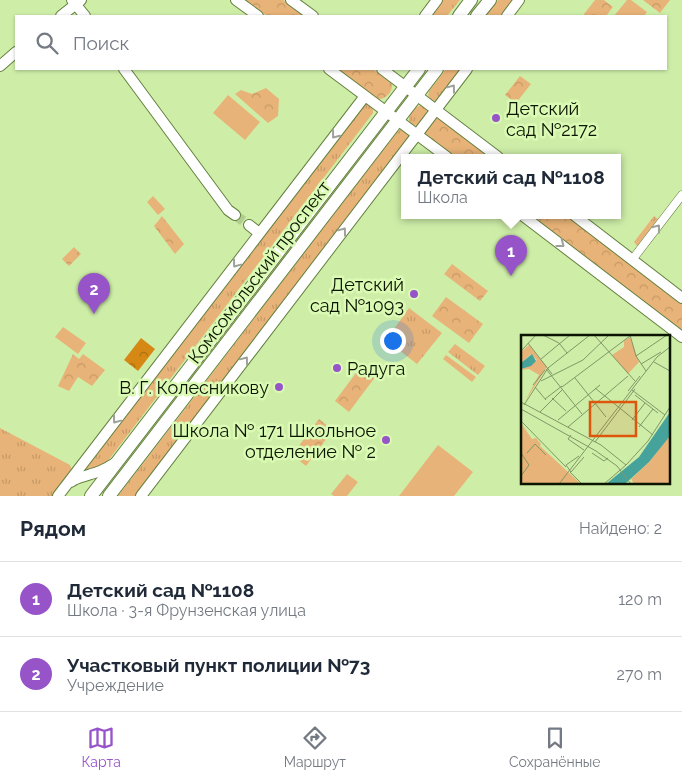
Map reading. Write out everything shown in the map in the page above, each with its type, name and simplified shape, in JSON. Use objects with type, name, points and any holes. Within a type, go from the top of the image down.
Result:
[{"type":"main road","points":[[460,15],[471,0]]},
{"type":"main road","points":[[478,15],[490,0]]},
{"type":"main road","name":"Комсомольский проспект","points":[[91,496],[418,70]]},
{"type":"main road","name":"Комсомольский проспект","points":[[109,496],[436,70]]},
{"type":"street","points":[[236,0],[257,15]]},
{"type":"street","points":[[291,0],[312,15]]},
{"type":"street","points":[[426,15],[437,0]]},
{"type":"street","points":[[508,15],[519,0]]},
{"type":"street","points":[[62,15],[76,1],[84,15]]},
{"type":"street","points":[[0,66],[15,53]]},
{"type":"street","points":[[125,70],[228,210],[235,215]]},
{"type":"street","points":[[330,70],[443,154]]},
{"type":"street","points":[[385,70],[494,154]]},
{"type":"street","points":[[402,154],[466,70]]},
{"type":"street","name":"Комсомольский проспект","points":[[58,496],[365,96]]},
{"type":"street","points":[[141,496],[401,155]]},
{"type":"street","points":[[632,260],[682,195]]},
{"type":"street","points":[[527,219],[682,337]]},
{"type":"street","points":[[579,219],[682,298]]},
{"type":"street","points":[[249,226],[259,233]]},
{"type":"street","points":[[65,486],[73,480],[103,470],[118,461]]},
{"type":"green space","points":[[245,0],[283,0],[303,15],[266,15]]},
{"type":"green space","points":[[442,0],[460,0],[448,15],[431,15]]},
{"type":"green space","points":[[498,0],[516,0],[505,15],[487,15]]},
{"type":"green space","points":[[595,0],[604,0],[613,7],[607,15],[584,14]]},
{"type":"green space","points":[[627,0],[631,0],[647,12],[645,15],[615,15]]},
{"type":"green space","points":[[643,0],[670,0],[660,13]]},
{"type":"green space","points":[[338,70],[374,70],[392,84],[386,97],[378,99]]},
{"type":"green space","points":[[445,70],[463,70],[437,102],[428,96],[429,91]]},
{"type":"green space","points":[[520,76],[531,84],[516,103],[505,95]]},
{"type":"green space","points":[[266,88],[279,99],[278,116],[268,123],[235,94],[241,90],[252,94]]},
{"type":"green space","points":[[228,95],[260,122],[245,140],[213,113]]},
{"type":"green space","points":[[365,103],[373,107],[373,113],[104,466],[81,473]]},
{"type":"green space","points":[[421,105],[426,107],[426,114],[417,125],[412,126],[409,120],[410,114]]},
{"type":"green space","points":[[437,117],[441,119],[487,154],[449,154],[427,138],[425,132],[431,120]]},
{"type":"green space","points":[[402,129],[410,134],[410,137],[137,496],[118,496],[398,131]]},
{"type":"green space","points":[[153,196],[165,209],[158,215],[147,202]]},
{"type":"green space","points":[[162,216],[184,244],[175,254],[154,226]]},
{"type":"green space","points":[[654,216],[658,219],[637,246],[634,242]]},
{"type":"green space","points":[[533,219],[571,219],[682,303],[682,332]]},
{"type":"green space","points":[[74,247],[81,254],[69,266],[62,259]]},
{"type":"green space","points":[[452,264],[488,291],[480,301],[444,274]]},
{"type":"green space","points":[[446,297],[483,324],[469,343],[432,316]]},
{"type":"green space","points":[[409,308],[442,333],[417,364],[386,340]]},
{"type":"green space","points":[[63,327],[86,343],[78,354],[55,337]]},
{"type":"green space","points":[[141,338],[155,349],[138,371],[124,360]]},
{"type":"green space","points":[[455,344],[485,366],[478,375],[448,352]]},
{"type":"green space","points":[[73,354],[79,359],[83,354],[105,370],[92,386],[78,377],[69,391],[58,386]]},
{"type":"green space","points":[[446,355],[476,377],[472,382],[443,359]]},
{"type":"green space","points":[[362,365],[376,376],[349,412],[335,401]]},
{"type":"green space","points":[[319,419],[333,430],[306,466],[292,455]]},
{"type":"green space","points":[[0,428],[70,465],[72,470],[55,496],[0,496]]},
{"type":"green space","points":[[438,445],[473,472],[454,496],[399,496]]},
{"type":"green space","points":[[347,474],[358,482],[347,496],[334,496],[331,494]]},
{"type":"tunnel","points":[[235,215],[249,225]]},
{"type":"place","name":"Детский сад №2172","points":[[496,118]]},
{"type":"place","name":"Детский сад №1108","points":[[511,276]]},
{"type":"place","name":"Детский сад №1093","points":[[414,294]]},
{"type":"place","name":"Участковый пункт полиции №73","points":[[94,314]]},
{"type":"place","name":"Радуга","points":[[337,368]]},
{"type":"place","name":"В. Г. Колесникову","points":[[279,387]]},
{"type":"place","name":"Школа № 171 Школьное отделение № 2","points":[[386,440]]}]
